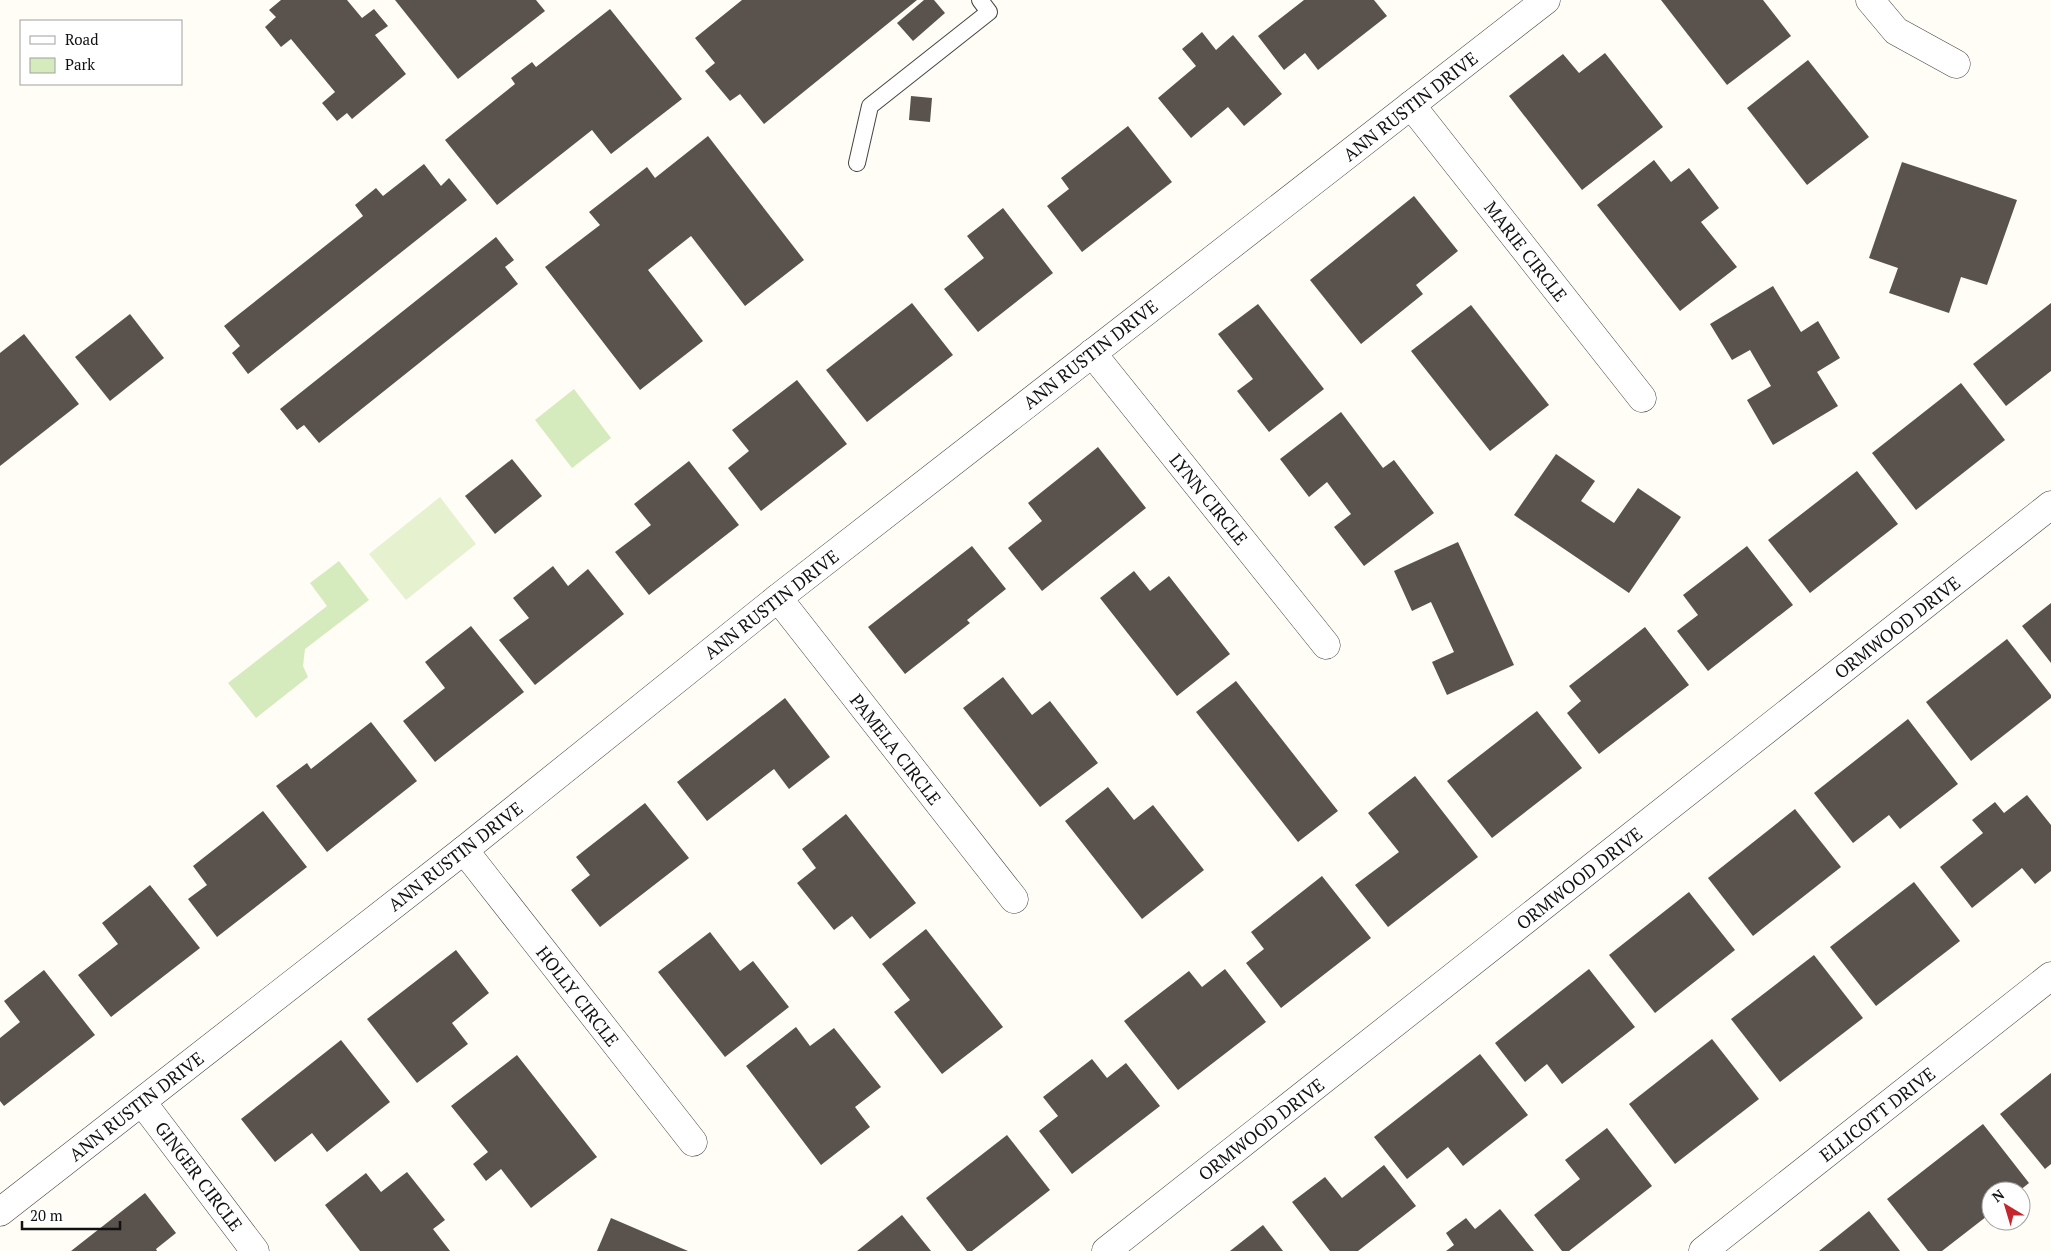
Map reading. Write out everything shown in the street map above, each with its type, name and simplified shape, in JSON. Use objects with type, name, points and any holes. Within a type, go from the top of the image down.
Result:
[{"type":"street","name":"ANN RUSTIN DRIVE","points":[[0,1212],[464,850],[778,598],[1546,0]]},
{"type":"street","points":[[1870,0],[1896,31],[1956,64]]},
{"type":"street","name":"MARIE CIRCLE","points":[[1411,105],[1642,398]]},
{"type":"street","name":"LYNN CIRCLE","points":[[1092,353],[1326,645]]},
{"type":"street","name":"ORMWOOD DRIVE","points":[[1106,1251],[2051,505]]},
{"type":"street","name":"PAMELA CIRCLE","points":[[778,598],[1014,900]]},
{"type":"street","name":"HOLLY CIRCLE","points":[[464,850],[693,1142]]},
{"type":"street","name":"ELLICOTT DRIVE","points":[[1703,1251],[2051,976]]},
{"type":"street","name":"GINGER CIRCLE","points":[[142,1102],[255,1251]]},
{"type":"lane","points":[[857,162],[870,106],[989,12],[980,0]]},
{"type":"green space","points":[[574,389],[611,438],[572,468],[535,420]]},
{"type":"green space","points":[[440,497],[476,544],[406,600],[369,554]]},
{"type":"green space","points":[[339,561],[369,600],[305,649],[303,666],[308,677],[256,718],[228,683],[327,606],[310,583]]},
{"type":"building","points":[[281,0],[347,0],[362,18],[374,9],[388,26],[375,35],[406,74],[352,119],[347,113],[337,121],[322,103],[335,92],[291,39],[281,47],[265,27],[276,17],[269,10]]},
{"type":"building","points":[[395,0],[536,0],[545,11],[458,79]]},
{"type":"building","points":[[742,0],[917,0],[764,124],[740,94],[730,101],[705,71],[715,63],[695,38]]},
{"type":"building","points":[[924,0],[934,0],[945,13],[913,41],[897,23]]},
{"type":"building","points":[[1304,0],[1374,0],[1387,16],[1318,70],[1305,53],[1284,70],[1258,36]]},
{"type":"building","points":[[1661,0],[1763,0],[1791,36],[1727,85]]},
{"type":"building","points":[[610,9],[682,99],[611,154],[592,130],[497,205],[445,140],[515,84],[511,78],[532,62],[536,67]]},
{"type":"building","points":[[1202,32],[1216,50],[1233,35],[1282,94],[1244,126],[1228,107],[1191,138],[1158,98],[1196,66],[1182,49]]},
{"type":"building","points":[[1605,53],[1663,127],[1582,190],[1509,96],[1563,54],[1579,73]]},
{"type":"building","points":[[1808,60],[1869,137],[1807,185],[1747,108]]},
{"type":"building","points":[[911,96],[932,98],[930,122],[909,120]]},
{"type":"building","points":[[1128,126],[1172,182],[1082,252],[1047,206],[1069,189],[1061,178]]},
{"type":"building","points":[[708,136],[804,260],[745,306],[691,236],[648,270],[703,341],[640,390],[545,267],[600,225],[589,212],[647,167],[655,178]]},
{"type":"building","points":[[1654,160],[1671,182],[1689,168],[1719,208],[1701,222],[1737,267],[1680,311],[1597,205]]},
{"type":"building","points":[[1902,162],[2017,200],[1987,285],[1961,277],[1949,313],[1889,293],[1898,268],[1869,258]]},
{"type":"building","points":[[424,164],[441,186],[449,178],[467,200],[248,374],[232,353],[240,346],[224,326],[363,216],[355,205],[376,188],[383,196]]},
{"type":"building","points":[[1414,196],[1458,251],[1416,285],[1423,294],[1361,344],[1310,280]]},
{"type":"building","points":[[1003,208],[1053,273],[978,332],[944,289],[984,258],[967,236]]},
{"type":"building","points":[[496,237],[514,260],[505,267],[518,284],[319,443],[304,425],[297,430],[280,409]]},
{"type":"building","points":[[1773,286],[1801,332],[1818,321],[1840,358],[1817,372],[1838,406],[1773,445],[1747,400],[1771,386],[1750,350],[1732,360],[1710,324]]},
{"type":"building","points":[[912,303],[953,355],[867,422],[826,370]]},
{"type":"building","points":[[2051,303],[2051,371],[2006,406],[1973,364]]},
{"type":"building","points":[[1258,304],[1324,389],[1269,432],[1237,391],[1253,379],[1218,334]]},
{"type":"building","points":[[1471,305],[1549,405],[1490,451],[1411,351]]},
{"type":"building","points":[[130,314],[164,358],[110,401],[75,357]]},
{"type":"building","points":[[24,334],[79,404],[0,466],[0,353]]},
{"type":"building","points":[[797,380],[847,444],[761,511],[728,468],[749,451],[732,430]]},
{"type":"building","points":[[1961,383],[2005,440],[1916,510],[1872,453]]},
{"type":"building","points":[[1341,412],[1383,468],[1394,460],[1434,513],[1364,566],[1334,527],[1351,514],[1327,482],[1309,497],[1280,459]]},
{"type":"building","points":[[1098,447],[1146,508],[1042,591],[1008,548],[1042,521],[1028,503]]},
{"type":"building","points":[[1556,454],[1595,481],[1581,501],[1614,523],[1638,488],[1681,517],[1629,593],[1514,515]]},
{"type":"building","points":[[512,459],[542,496],[495,534],[465,496]]},
{"type":"building","points":[[689,461],[739,525],[649,595],[615,552],[651,525],[634,504]]},
{"type":"building","points":[[1857,471],[1898,524],[1810,593],[1768,540]]},
{"type":"building","points":[[1458,542],[1514,665],[1447,695],[1432,662],[1454,652],[1431,602],[1412,611],[1394,571]]},
{"type":"building","points":[[972,546],[1006,589],[967,620],[970,623],[905,674],[868,627]]},
{"type":"building","points":[[1747,546],[1793,605],[1708,671],[1677,631],[1698,615],[1683,595]]},
{"type":"building","points":[[553,566],[568,586],[588,569],[624,614],[535,685],[499,640],[529,618],[513,598]]},
{"type":"building","points":[[1134,571],[1150,591],[1169,576],[1230,654],[1177,696],[1100,598]]},
{"type":"building","points":[[2051,603],[2051,663],[2022,626]]},
{"type":"building","points":[[471,626],[524,692],[435,762],[403,721],[445,688],[425,662]]},
{"type":"building","points":[[1645,627],[1689,685],[1599,754],[1567,713],[1581,701],[1569,686]]},
{"type":"building","points":[[2007,639],[2051,695],[2051,698],[1971,761],[1926,702]]},
{"type":"building","points":[[1003,677],[1032,715],[1050,701],[1098,763],[1040,807],[963,708]]},
{"type":"building","points":[[1236,681],[1338,811],[1298,842],[1196,712]]},
{"type":"building","points":[[785,698],[830,757],[789,789],[774,769],[707,821],[677,782]]},
{"type":"building","points":[[1537,711],[1582,768],[1492,838],[1447,781]]},
{"type":"building","points":[[1908,719],[1958,784],[1900,829],[1889,815],[1853,843],[1814,793]]},
{"type":"building","points":[[371,722],[417,781],[327,852],[276,786],[307,763],[311,769]]},
{"type":"building","points":[[1415,776],[1478,857],[1388,927],[1355,885],[1399,852],[1368,813]]},
{"type":"building","points":[[1108,787],[1134,820],[1153,805],[1204,870],[1142,919],[1065,821]]},
{"type":"building","points":[[2027,795],[2051,825],[2051,871],[2035,884],[2022,868],[1972,908],[1940,867],[1983,833],[1972,820],[1995,802],[2004,813]]},
{"type":"building","points":[[645,803],[689,858],[600,927],[571,890],[590,875],[576,857]]},
{"type":"building","points":[[1795,809],[1841,867],[1753,936],[1708,878]]},
{"type":"building","points":[[263,811],[307,867],[217,937],[188,899],[207,885],[193,866]]},
{"type":"building","points":[[846,814],[916,903],[870,939],[852,916],[834,930],[797,883],[816,868],[802,849]]},
{"type":"building","points":[[1322,876],[1371,938],[1281,1008],[1246,963],[1264,949],[1251,932]]},
{"type":"building","points":[[1914,882],[1960,941],[1876,1006],[1830,947]]},
{"type":"building","points":[[150,885],[200,948],[111,1017],[78,975],[118,944],[102,923]]},
{"type":"building","points":[[1689,892],[1735,950],[1655,1013],[1609,955]]},
{"type":"building","points":[[926,929],[1003,1027],[942,1074],[894,1012],[910,1000],[882,964]]},
{"type":"building","points":[[710,932],[740,971],[753,961],[789,1007],[725,1057],[658,972]]},
{"type":"building","points":[[456,950],[489,993],[452,1023],[468,1044],[417,1083],[367,1019]]},
{"type":"building","points":[[1814,955],[1863,1018],[1780,1082],[1731,1019]]},
{"type":"building","points":[[1225,969],[1266,1022],[1178,1090],[1124,1021],[1189,971],[1202,987]]},
{"type":"building","points":[[1589,969],[1635,1027],[1562,1084],[1547,1064],[1525,1082],[1495,1043]]},
{"type":"building","points":[[44,970],[95,1035],[4,1106],[0,1101],[0,1038],[20,1022],[4,1001]]},
{"type":"building","points":[[796,1027],[810,1046],[834,1028],[881,1087],[855,1107],[870,1127],[821,1165],[746,1066]]},
{"type":"building","points":[[1712,1039],[1759,1099],[1675,1164],[1629,1104]]},
{"type":"building","points":[[341,1040],[390,1102],[327,1152],[312,1133],[275,1162],[241,1119]]},
{"type":"building","points":[[1480,1054],[1528,1115],[1463,1166],[1448,1147],[1407,1179],[1374,1137]]},
{"type":"building","points":[[517,1055],[597,1157],[531,1208],[501,1169],[486,1181],[473,1164],[488,1152],[451,1106]]},
{"type":"building","points":[[1092,1059],[1107,1078],[1126,1063],[1160,1106],[1072,1174],[1039,1131],[1058,1116],[1043,1097]]},
{"type":"building","points":[[2051,1073],[2051,1164],[2045,1169],[2000,1114]]},
{"type":"building","points":[[1983,1124],[2027,1181],[1981,1181],[1981,1221],[1942,1251],[1928,1251],[1887,1199]]},
{"type":"building","points":[[1607,1128],[1652,1186],[1569,1251],[1562,1251],[1534,1215],[1580,1179],[1565,1160]]},
{"type":"building","points":[[1007,1135],[1050,1190],[972,1251],[967,1251],[926,1198]]},
{"type":"building","points":[[1384,1165],[1416,1206],[1358,1251],[1330,1251],[1292,1202],[1325,1177],[1342,1198]]},
{"type":"building","points":[[407,1172],[445,1220],[433,1229],[450,1251],[360,1251],[325,1205],[366,1173],[381,1192]]},
{"type":"building","points":[[145,1193],[176,1233],[156,1249],[157,1251],[71,1251]]},
{"type":"building","points":[[1500,1209],[1534,1251],[1446,1251],[1454,1245],[1446,1233],[1466,1218],[1475,1229]]},
{"type":"building","points":[[1869,1211],[1900,1251],[1819,1251]]},
{"type":"building","points":[[902,1215],[931,1251],[857,1251]]},
{"type":"building","points":[[611,1218],[688,1251],[597,1251]]},
{"type":"building","points":[[1263,1225],[1283,1251],[1230,1251]]}]
